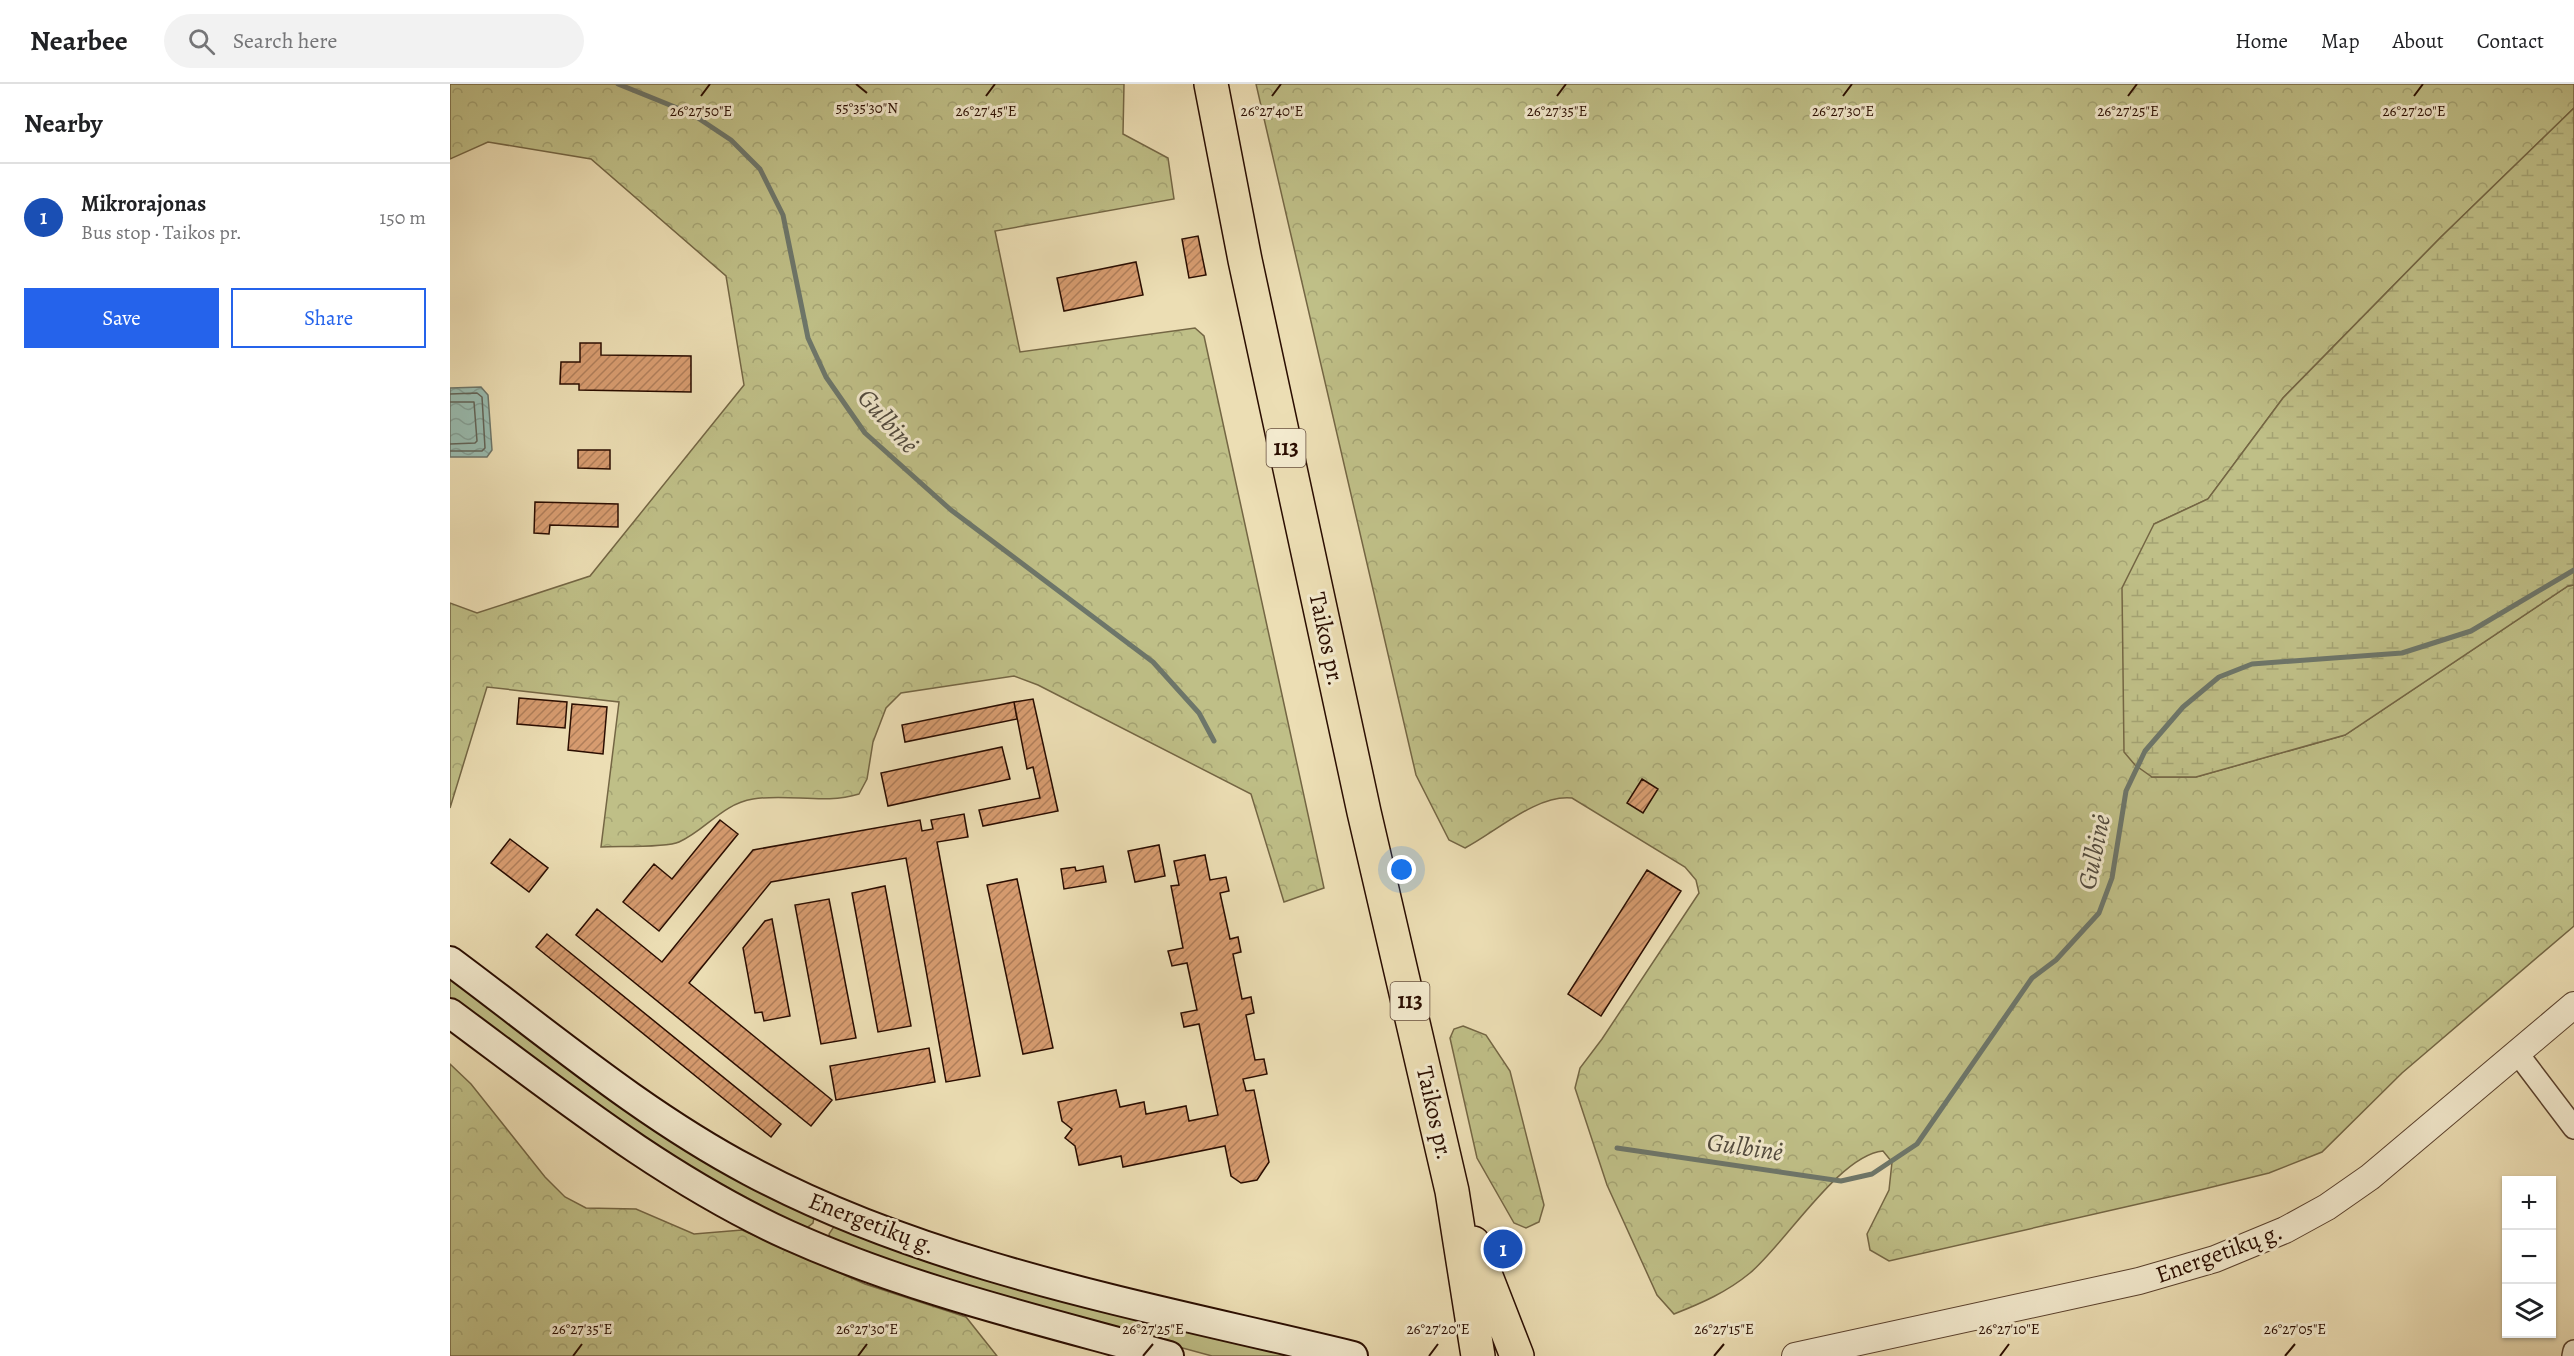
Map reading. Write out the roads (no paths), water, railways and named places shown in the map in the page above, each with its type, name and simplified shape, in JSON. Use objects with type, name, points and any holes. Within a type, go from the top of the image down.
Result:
[{"type":"main road","name":"Taikos pr.","points":[[1210,84],[1245,260],[1364,812],[1452,1191],[1478,1356]]},
{"type":"main road","name":"Energetikų g.","points":[[450,961],[637,1101],[749,1171],[830,1210],[893,1234],[1015,1273],[1353,1356]]},
{"type":"main road","name":"Energetikų g.","points":[[450,1013],[623,1140],[740,1211],[814,1246],[875,1271],[937,1292],[1169,1356]]},
{"type":"main road","name":"Taikos pr.","points":[[1452,1191],[1517,1356]]},
{"type":"main road","points":[[814,1246],[830,1210]]},
{"type":"street","name":"Energetikų g.","points":[[1795,1356],[2139,1281],[2250,1245],[2327,1207],[2370,1177],[2574,1005]]},
{"type":"street","points":[[2518,1054],[2574,1128]]},
{"type":"street","points":[[2572,1356],[2574,1351]]},
{"type":"water","points":[[481,387],[488,395],[492,450],[487,457],[450,457],[450,388]]},
{"type":"waterway","name":"Gulbinė","points":[[618,84],[692,114],[731,140],[760,169],[783,215],[808,338],[826,377],[865,433],[951,510],[1153,662],[1199,713],[1214,741]]},
{"type":"waterway","name":"Gulbinė","points":[[1617,1148],[1841,1181],[1872,1174],[1917,1144],[2032,978],[2056,960],[2099,913],[2112,878],[2126,791],[2145,751],[2183,707],[2219,677],[2252,664],[2402,653],[2471,631],[2574,570]]},
{"type":"place","name":"Mikrorajonas","points":[[1503,1249]]}]
